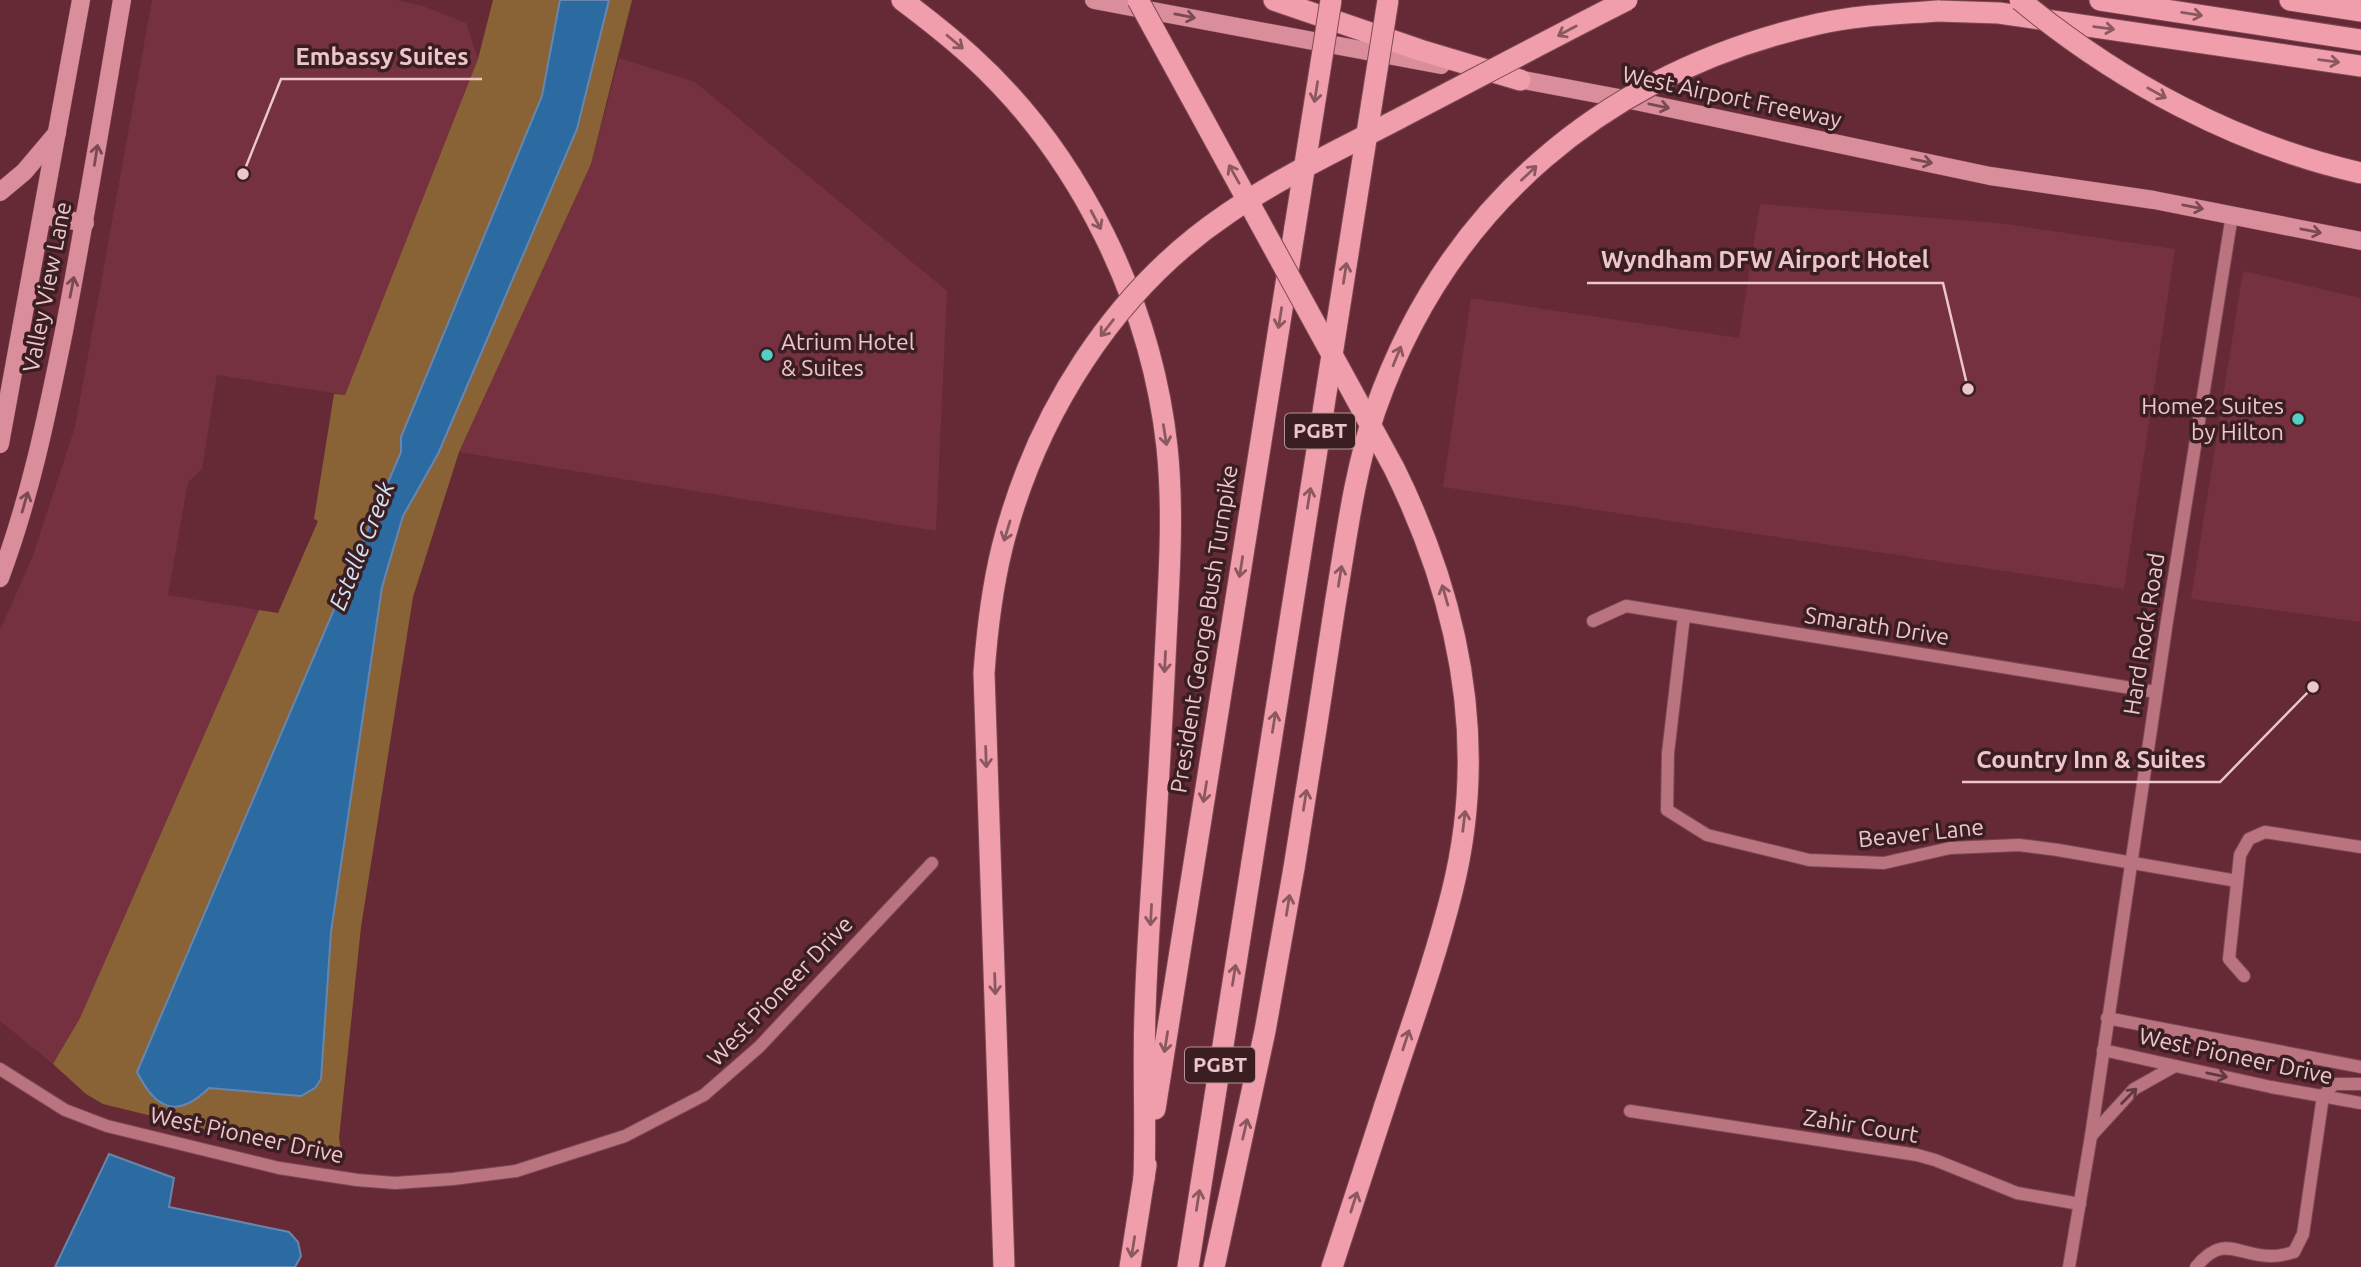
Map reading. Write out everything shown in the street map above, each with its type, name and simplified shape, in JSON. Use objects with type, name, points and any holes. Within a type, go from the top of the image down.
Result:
[{"type":"highway","points":[[902,0],[973,57],[1047,141],[1101,229],[1135,308],[1150,357],[1167,448],[1170,500],[1169,569],[1145,1009],[1144,1179]]},
{"type":"highway","points":[[1138,0],[1394,468],[1427,540],[1446,596],[1455,634],[1467,713],[1467,797],[1452,891],[1332,1267]]},
{"type":"highway","points":[[1274,0],[1420,50],[1520,80]]},
{"type":"highway","name":"President George Bush Turnpike","points":[[1130,1267],[1331,0]]},
{"type":"highway","name":"PGBT","points":[[1188,1267],[1388,0]]},
{"type":"highway","points":[[1004,1267],[984,673],[993,590],[1002,547],[1032,458],[1052,415],[1078,370],[1137,292],[1169,260],[1226,214],[1283,179],[1627,0]]},
{"type":"highway","points":[[2020,0],[2087,51],[2180,105],[2284,150],[2361,173]]},
{"type":"highway","points":[[2100,0],[2361,40]]},
{"type":"highway","points":[[2290,0],[2361,11]]},
{"type":"highway","points":[[1214,1267],[1268,1020],[1355,482],[1375,411],[1402,345],[1431,291],[1462,244],[1496,205],[1533,168],[1580,129],[1630,95],[1677,71],[1766,37],[1821,23],[1876,15],[1938,11],[1999,13],[2361,66]]},
{"type":"main road","name":"Valley View Lane","points":[[0,444],[81,0]]},
{"type":"main road","name":"Valley View Lane","points":[[1,570],[33,475],[45,425],[85,223],[122,0]]},
{"type":"main road","name":"West Airport Freeway","points":[[1094,0],[1640,102],[1990,176],[2154,200],[2361,241]]},
{"type":"main road","points":[[0,192],[24,172],[57,133]]},
{"type":"main road","points":[[43,215],[85,223]]},
{"type":"street","name":"Hard Rock Road","points":[[2069,1267],[2232,215]]},
{"type":"street","name":"Smarath Drive","points":[[1594,621],[1626,606],[2156,692]]},
{"type":"street","name":"Beaver Lane","points":[[1684,616],[1668,752],[1667,810],[1707,835],[1809,860],[1884,863],[1950,848],[2019,845],[2131,863]]},
{"type":"street","points":[[2244,976],[2229,959],[2243,846],[2256,834],[2274,833],[2361,847]]},
{"type":"street","name":"West Pioneer Drive","points":[[0,1069],[65,1110],[107,1125],[279,1168],[395,1183],[453,1180],[516,1171],[625,1136],[704,1095],[759,1047],[932,863]]},
{"type":"street","points":[[2131,863],[2237,881]]},
{"type":"street","name":"West Pioneer Drive","points":[[2107,1018],[2361,1068]]},
{"type":"street","name":"West Pioneer Drive","points":[[2103,1050],[2361,1103]]},
{"type":"street","points":[[2091,1136],[2134,1089],[2175,1066]]},
{"type":"street","points":[[2196,1267],[2206,1254],[2224,1248],[2271,1256],[2294,1252],[2303,1234],[2323,1096],[2334,1084],[2361,1084]]},
{"type":"street","name":"Zahir Court","points":[[1630,1111],[1917,1155],[2017,1193],[2080,1204]]},
{"type":"shaded area","points":[[152,0],[397,0],[423,6],[466,23],[478,59],[345,395],[217,375],[202,469],[188,482],[168,595],[259,610],[80,1018],[53,1064],[0,1021],[0,630],[32,558],[75,427]]},
{"type":"shaded area","points":[[493,0],[632,0],[591,164],[459,452],[413,597],[361,927],[339,1138],[341,1151],[307,1142],[221,1133],[103,1104],[86,1094],[53,1064],[80,1018],[259,610],[278,613],[318,521],[314,519],[334,394],[345,395],[478,59]]},
{"type":"shaded area","points":[[619,58],[695,82],[947,291],[936,531],[459,452],[591,164]]},
{"type":"shaded area","points":[[1760,204],[1998,223],[2175,249],[2124,589],[1443,487],[1471,298],[1739,338]]},
{"type":"shaded area","points":[[2243,271],[2361,298],[2361,622],[2191,599]]},
{"type":"water","name":"Estelle Creek","points":[[560,0],[609,0],[577,129],[438,454],[403,516],[382,587],[331,932],[321,1079],[315,1088],[301,1096],[209,1088],[187,1104],[168,1106],[152,1095],[137,1072],[401,452],[401,437],[542,96]]},
{"type":"water","points":[[109,1154],[174,1178],[169,1207],[289,1232],[298,1242],[301,1256],[295,1267],[55,1267]]},
{"type":"place","name":"Embassy Suites","points":[[243,174]]},
{"type":"place","name":"Atrium Hotel & Suites","points":[[767,355]]},
{"type":"place","name":"Wyndham DFW Airport Hotel","points":[[1968,389]]},
{"type":"place","name":"Home2 Suites by Hilton","points":[[2298,419]]},
{"type":"place","name":"Country Inn & Suites","points":[[2313,687]]}]
